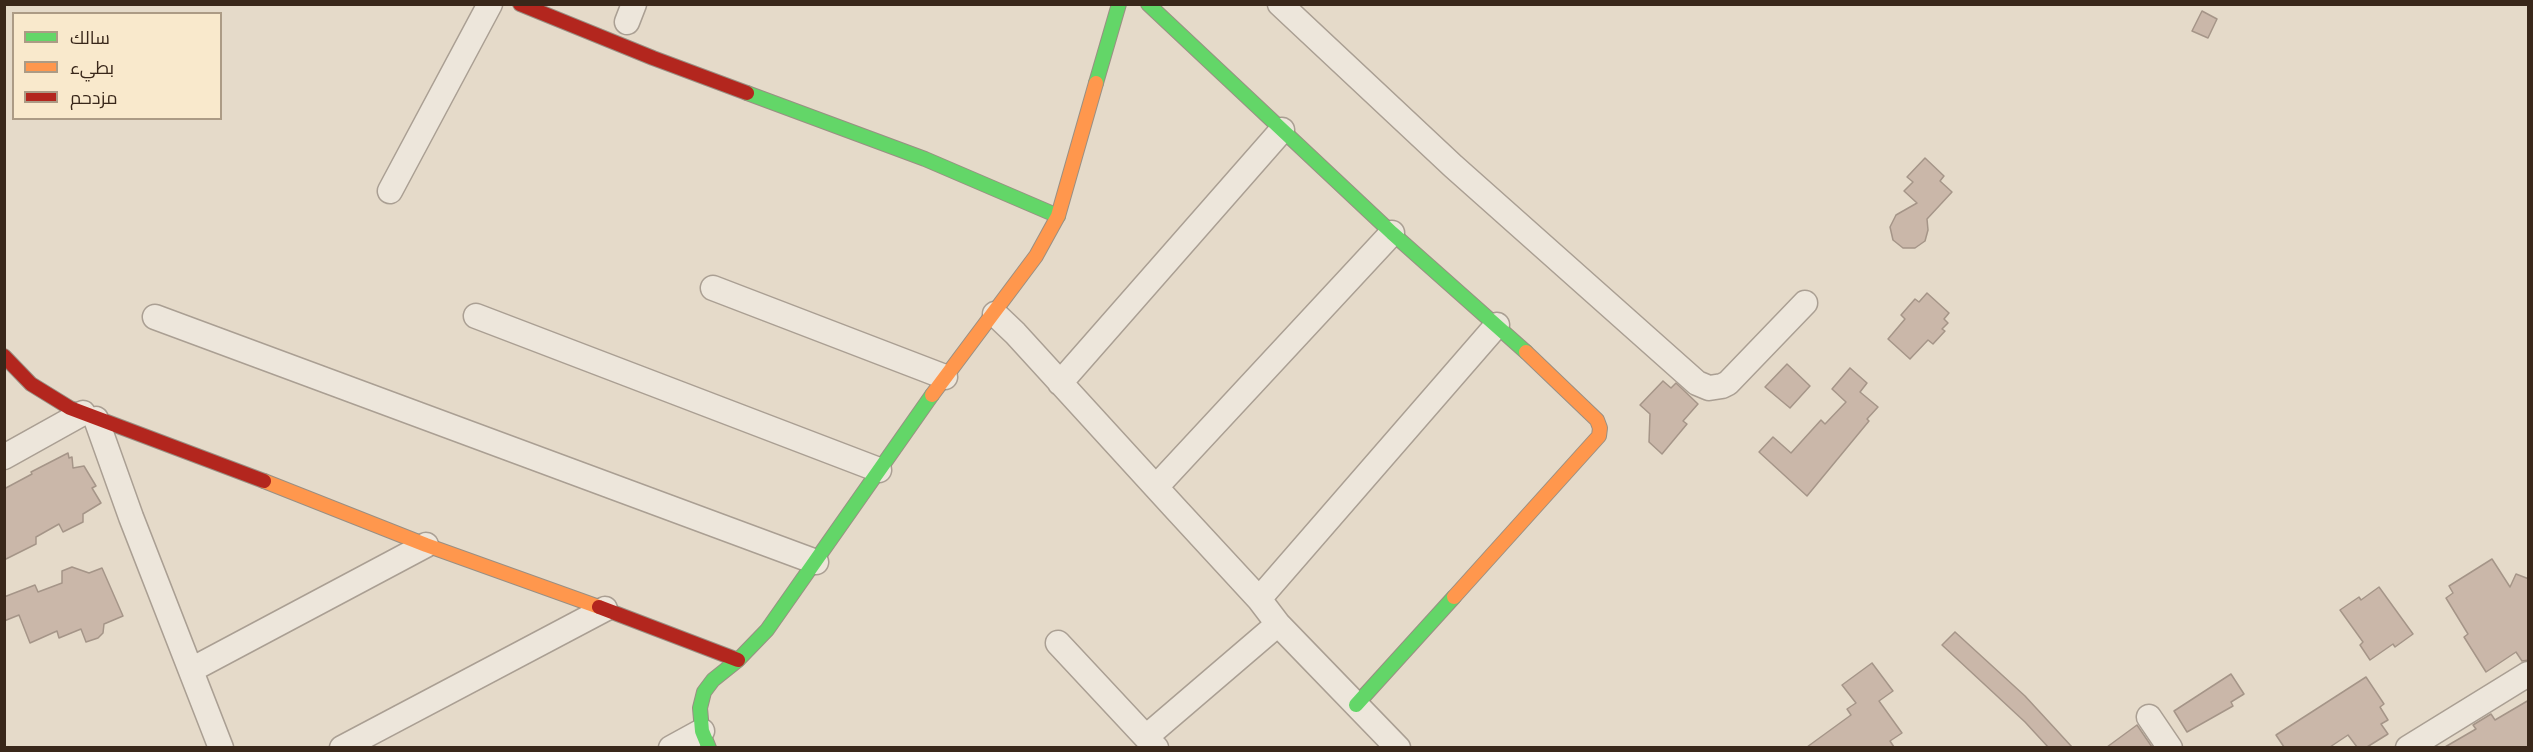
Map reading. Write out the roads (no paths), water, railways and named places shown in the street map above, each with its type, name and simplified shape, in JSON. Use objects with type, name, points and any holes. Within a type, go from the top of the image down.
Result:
[{"type":"street","points":[[390,191],[490,4]]},
{"type":"street","points":[[520,4],[653,58],[925,159],[1058,216]]},
{"type":"street","points":[[671,747],[705,739],[700,708],[704,692],[713,680],[738,660],[767,630],[945,377],[995,314],[1036,256],[1058,216],[1119,4]]},
{"type":"street","points":[[1148,4],[1392,233],[1497,325],[1598,420],[1599,436],[1356,705]]},
{"type":"street","points":[[1280,4],[1453,166],[1697,383],[1709,388],[1722,387],[1728,383],[1805,303]]},
{"type":"street","points":[[1060,383],[1282,130]]},
{"type":"street","points":[[1156,487],[1392,233]]},
{"type":"street","points":[[713,288],[945,377]]},
{"type":"street","points":[[995,314],[1259,599],[1278,624],[1398,747]]},
{"type":"street","points":[[476,316],[879,470]]},
{"type":"street","points":[[155,317],[816,562]]},
{"type":"street","points":[[1259,599],[1497,325]]},
{"type":"street","points":[[4,356],[31,384],[53,399],[89,416],[191,452],[426,545],[606,609],[738,660]]},
{"type":"street","points":[[4,457],[89,416]]},
{"type":"street","points":[[89,416],[221,747]]},
{"type":"street","points":[[192,670],[426,545]]},
{"type":"street","points":[[342,747],[606,609]]},
{"type":"street","points":[[1058,643],[1151,742],[1278,624]]},
{"type":"street","points":[[2408,747],[2529,674]]},
{"type":"street","points":[[2148,717],[2170,747]]}]
